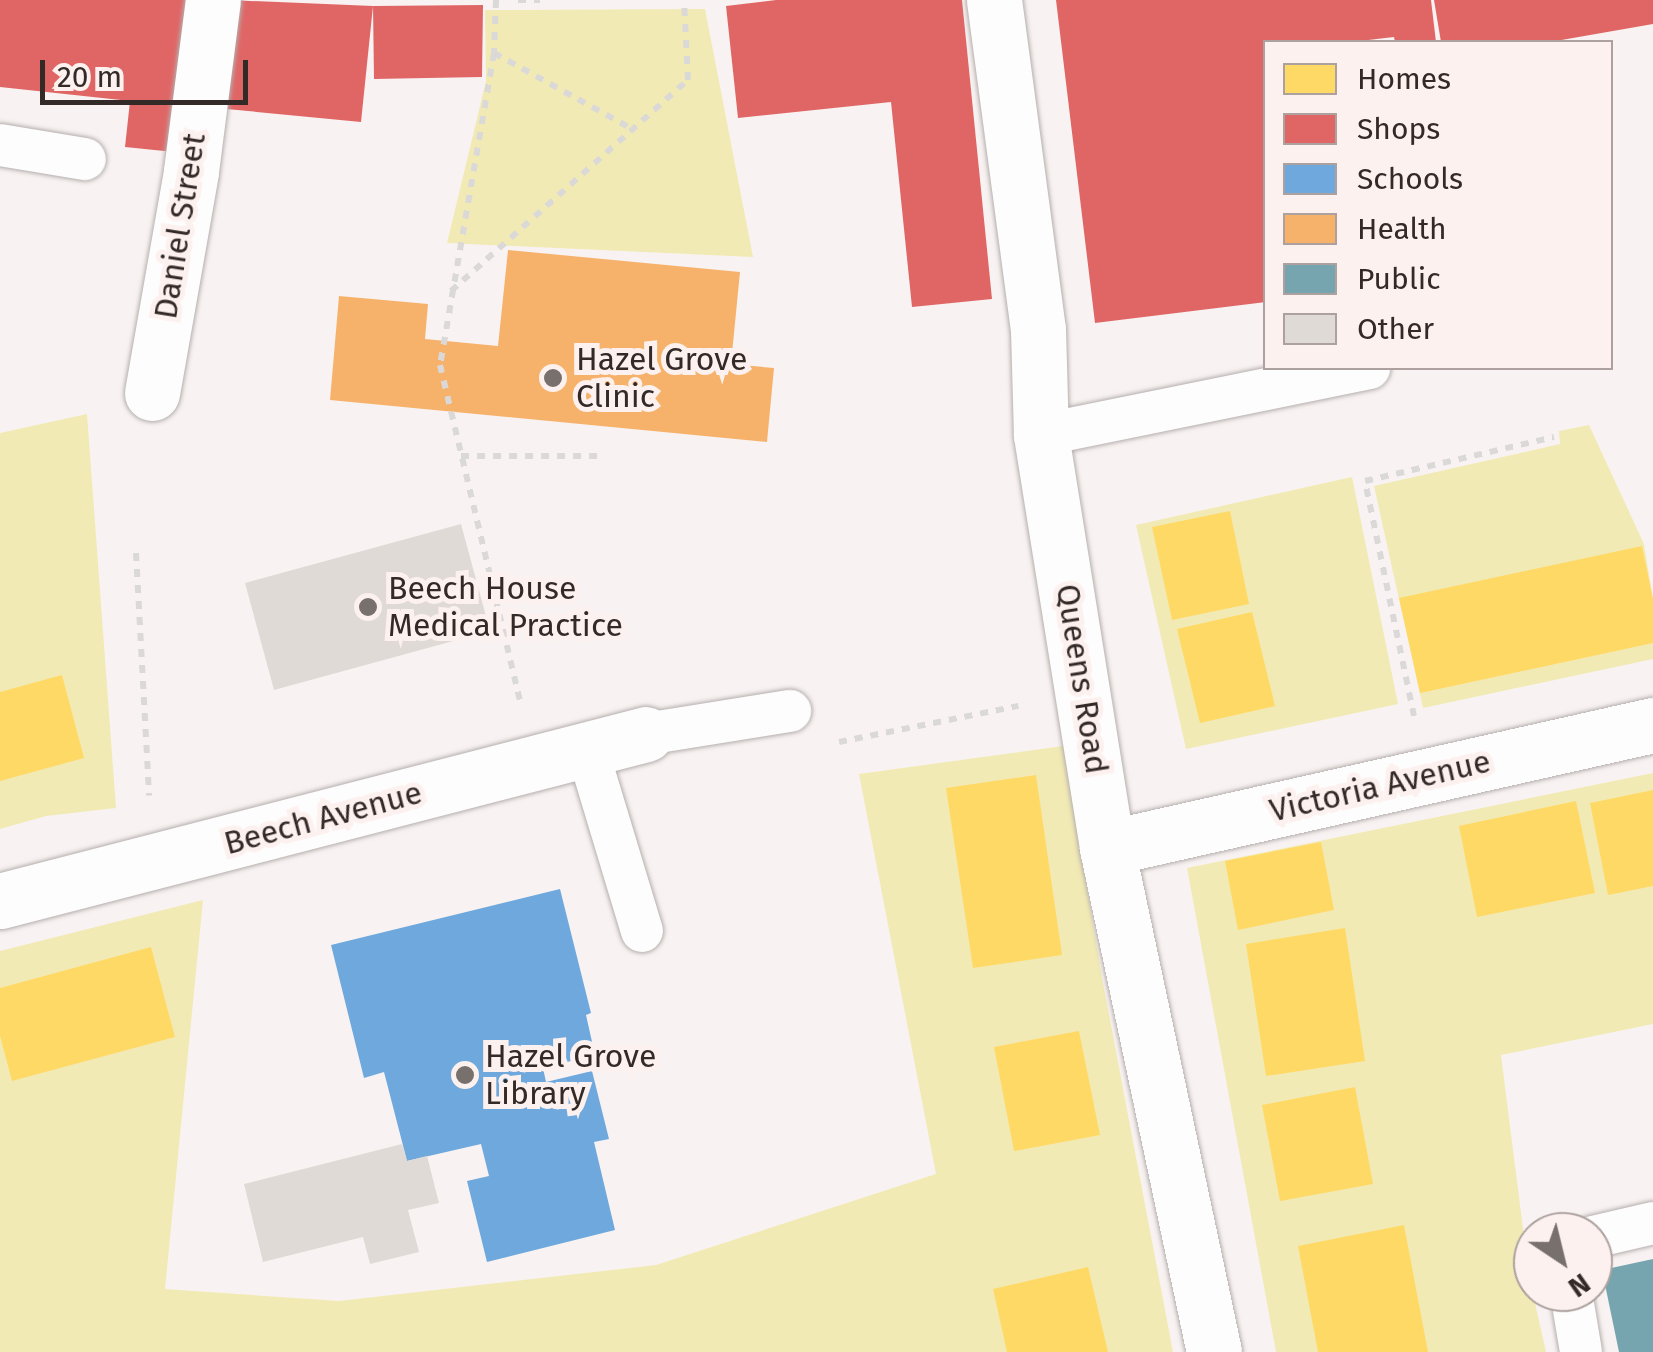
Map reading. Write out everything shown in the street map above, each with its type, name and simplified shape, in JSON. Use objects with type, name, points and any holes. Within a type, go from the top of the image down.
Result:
[{"type":"street","name":"Daniel Street","points":[[152,393],[191,171],[213,0]]},
{"type":"street","name":"Queens Road","points":[[994,0],[1038,329],[1041,435],[1107,848],[1214,1352]]},
{"type":"street","name":"Victoria Avenue","points":[[1107,848],[1653,725]]},
{"type":"street","name":"Beech Avenue","points":[[0,901],[646,734]]},
{"type":"lane","points":[[0,145],[85,159]]},
{"type":"lane","points":[[1041,435],[1359,370]]},
{"type":"lane","points":[[646,734],[790,712]]},
{"type":"lane","points":[[587,749],[642,930]]},
{"type":"lane","points":[[1613,1232],[1653,1223]]},
{"type":"lane","points":[[1575,1312],[1581,1352]]},
{"type":"path","points":[[496,0],[494,53],[440,365],[535,763]]},
{"type":"path","points":[[518,0],[540,0]]},
{"type":"path","points":[[450,292],[688,80],[684,0]]},
{"type":"path","points":[[494,53],[632,129]]},
{"type":"path","points":[[1427,776],[1365,481],[1554,437]]},
{"type":"path","points":[[462,456],[600,456]]},
{"type":"path","points":[[136,552],[153,862]]},
{"type":"shaded area","points":[[705,9],[753,257],[447,243],[486,81],[485,10]]},
{"type":"shaded area","points":[[87,414],[116,808],[46,816],[0,829],[0,433]]},
{"type":"shaded area","points":[[1589,425],[1644,544],[1653,599],[1653,659],[1423,708],[1374,486],[1560,444],[1559,431]]},
{"type":"shaded area","points":[[1352,477],[1398,704],[1186,749],[1136,525]]},
{"type":"shaded area","points":[[1063,746],[1173,1352],[0,1352],[0,951],[203,900],[165,1289],[339,1301],[656,1265],[936,1174],[859,774]]},
{"type":"shaded area","points":[[1653,773],[1653,1024],[1501,1055],[1521,1212],[1513,1212],[1513,1312],[1537,1312],[1546,1352],[1276,1352],[1187,868]]},
{"type":"building: Homes","points":[[1230,511],[1249,604],[1172,620],[1152,527]]},
{"type":"building: Homes","points":[[1642,546],[1653,599],[1653,643],[1420,693],[1399,598]]},
{"type":"building: Homes","points":[[1252,612],[1275,706],[1200,723],[1177,629]]},
{"type":"building: Homes","points":[[62,675],[84,758],[0,781],[0,692]]},
{"type":"building: Homes","points":[[1036,775],[1062,955],[973,968],[946,788]]},
{"type":"building: Homes","points":[[1653,790],[1653,886],[1608,895],[1590,803]]},
{"type":"building: Homes","points":[[1576,801],[1595,893],[1477,917],[1459,826]]},
{"type":"building: Homes","points":[[1321,842],[1334,910],[1238,930],[1225,861]]},
{"type":"building: Homes","points":[[1345,928],[1365,1061],[1266,1076],[1246,944]]},
{"type":"building: Homes","points":[[151,947],[175,1037],[12,1081],[0,1036],[0,988]]},
{"type":"building: Homes","points":[[1079,1031],[1100,1135],[1014,1151],[994,1047]]},
{"type":"building: Homes","points":[[1355,1087],[1373,1184],[1280,1201],[1262,1105]]},
{"type":"building: Homes","points":[[1404,1225],[1428,1352],[1318,1352],[1298,1246]]},
{"type":"building: Homes","points":[[1088,1267],[1108,1352],[1007,1352],[993,1289]]},
{"type":"building: Shops","points":[[0,0],[192,0],[174,152],[125,147],[130,101],[0,87]]},
{"type":"building: Shops","points":[[227,0],[373,6],[361,122],[216,108]]},
{"type":"building: Shops","points":[[776,0],[962,0],[992,299],[912,307],[891,102],[738,118],[726,6]]},
{"type":"building: Shops","points":[[1056,0],[1431,0],[1436,40],[1263,40],[1263,302],[1095,323]]},
{"type":"building: Shops","points":[[1434,0],[1653,0],[1653,24],[1561,40],[1441,40]]},
{"type":"building: Shops","points":[[483,5],[482,77],[374,79],[373,6]]},
{"type":"building: Schools","name":"Hazel Grove Library","points":[[560,889],[591,1013],[586,1015],[595,1055],[543,1068],[546,1082],[592,1071],[609,1139],[594,1142],[615,1230],[487,1262],[467,1181],[489,1176],[481,1144],[407,1161],[384,1072],[364,1078],[331,945]]},
{"type":"building: Health","points":[[508,250],[740,272],[731,364],[774,368],[767,442],[330,400],[339,296],[428,304],[425,339],[498,346]]},
{"type":"building: Public","points":[[1653,1259],[1653,1352],[1619,1352],[1611,1312],[1613,1268]]},
{"type":"building: Other","name":"Beech House Medical Practice","points":[[461,524],[490,631],[274,690],[245,583]]},
{"type":"building: Other","points":[[402,1144],[407,1161],[427,1156],[439,1203],[408,1210],[419,1252],[370,1264],[363,1237],[263,1262],[244,1184]]},
{"type":"place","name":"Hazel Grove Clinic","points":[[553,378]]},
{"type":"place","name":"Beech House Medical Practice","points":[[368,607]]},
{"type":"place","name":"Hazel Grove Library","points":[[465,1075]]}]
